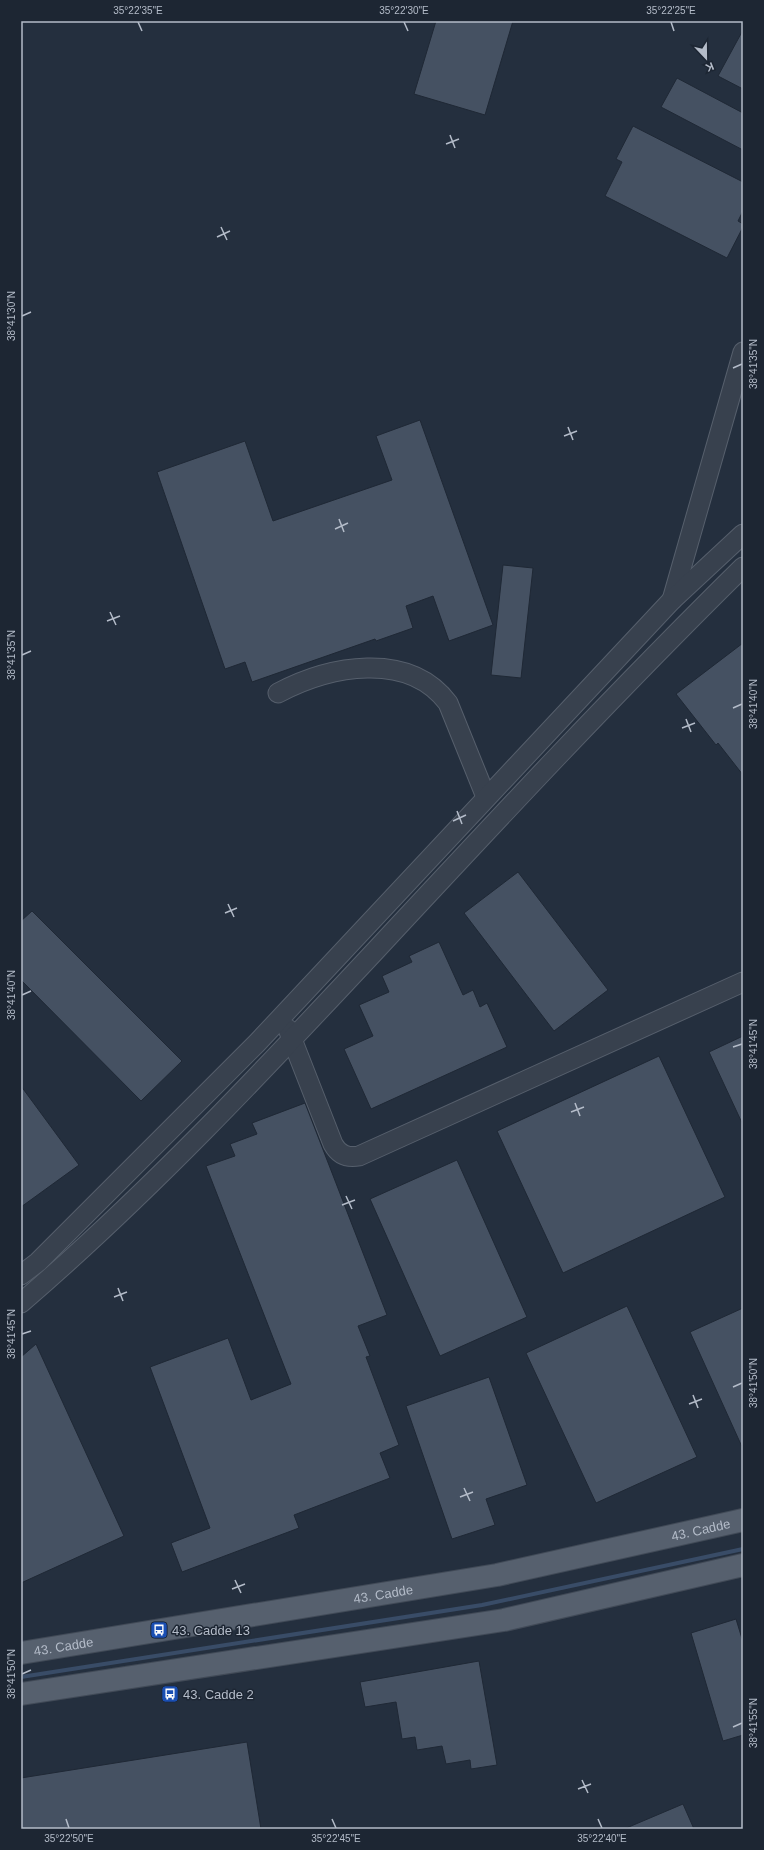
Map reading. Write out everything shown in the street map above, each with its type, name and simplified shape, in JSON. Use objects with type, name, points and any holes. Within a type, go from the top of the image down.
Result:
[{"type":"main road","name":"43. Cadde","points":[[21,1653],[497,1575],[743,1520]]},
{"type":"main road","points":[[21,1694],[504,1620],[743,1565]]},
{"type":"street","points":[[686,623],[672,600],[743,352]]},
{"type":"street","points":[[21,1275],[38,1262],[282,1016],[672,600],[743,534]]},
{"type":"street","points":[[21,1304],[94,1240],[293,1038],[471,848],[686,623],[743,567]]},
{"type":"street","points":[[278,692],[312,677],[348,669],[386,670],[404,673],[423,680],[437,690],[448,703],[486,797]]},
{"type":"street","points":[[282,1016],[293,1038],[333,1144],[343,1155],[354,1157],[743,982]]},
{"type":"building","points":[[436,21],[513,21],[485,115],[414,94]]},
{"type":"building","points":[[743,30],[743,89],[718,76]]},
{"type":"building","points":[[677,78],[743,113],[743,150],[661,107]]},
{"type":"building","points":[[633,126],[743,182],[743,211],[738,221],[743,224],[743,227],[727,258],[605,196],[622,162],[616,159]]},
{"type":"building","points":[[420,420],[493,625],[449,641],[433,596],[406,606],[413,628],[376,641],[375,639],[252,682],[245,662],[225,669],[157,472],[245,441],[273,521],[392,480],[376,436]]},
{"type":"building","points":[[503,565],[533,568],[521,678],[491,675]]},
{"type":"building","points":[[743,643],[743,775],[718,743],[716,745],[676,694]]},
{"type":"building","points":[[518,872],[608,990],[554,1031],[464,913]]},
{"type":"building","points":[[32,911],[182,1061],[141,1101],[21,980],[21,921]]},
{"type":"building","points":[[439,942],[463,995],[473,990],[480,1007],[487,1003],[507,1047],[371,1109],[344,1049],[373,1036],[359,1005],[389,992],[382,976],[412,962],[409,956]]},
{"type":"building","points":[[743,1036],[743,1125],[709,1052]]},
{"type":"building","points":[[659,1056],[725,1197],[563,1273],[497,1131]]},
{"type":"building","points":[[21,1086],[79,1165],[21,1207]]},
{"type":"building","points":[[305,1103],[387,1315],[358,1326],[370,1356],[366,1357],[399,1445],[380,1453],[390,1478],[294,1515],[299,1528],[182,1572],[171,1543],[210,1528],[150,1367],[228,1338],[251,1400],[291,1384],[206,1166],[235,1156],[230,1144],[257,1134],[252,1123]]},
{"type":"building","points":[[457,1160],[527,1317],[440,1356],[370,1199]]},
{"type":"building","points":[[627,1306],[697,1457],[596,1503],[526,1353]]},
{"type":"building","points":[[743,1308],[743,1449],[690,1332]]},
{"type":"building","points":[[36,1344],[124,1536],[21,1583],[21,1357]]},
{"type":"building","points":[[489,1377],[527,1485],[486,1499],[495,1525],[452,1539],[406,1406]]},
{"type":"building","points":[[736,1619],[743,1642],[743,1735],[723,1741],[691,1633]]},
{"type":"building","points":[[479,1661],[497,1765],[471,1769],[470,1760],[446,1764],[442,1746],[417,1750],[415,1737],[402,1739],[396,1702],[365,1707],[360,1682]]},
{"type":"building","points":[[247,1742],[261,1829],[21,1829],[21,1778]]},
{"type":"building","points":[[683,1804],[694,1829],[624,1829]]},
{"type":"waterway","points":[[21,1677],[482,1605],[743,1549]]},
{"type":"place","name":"43. Cadde 13","points":[[159,1630]]},
{"type":"place","name":"43. Cadde 2","points":[[170,1694]]}]
